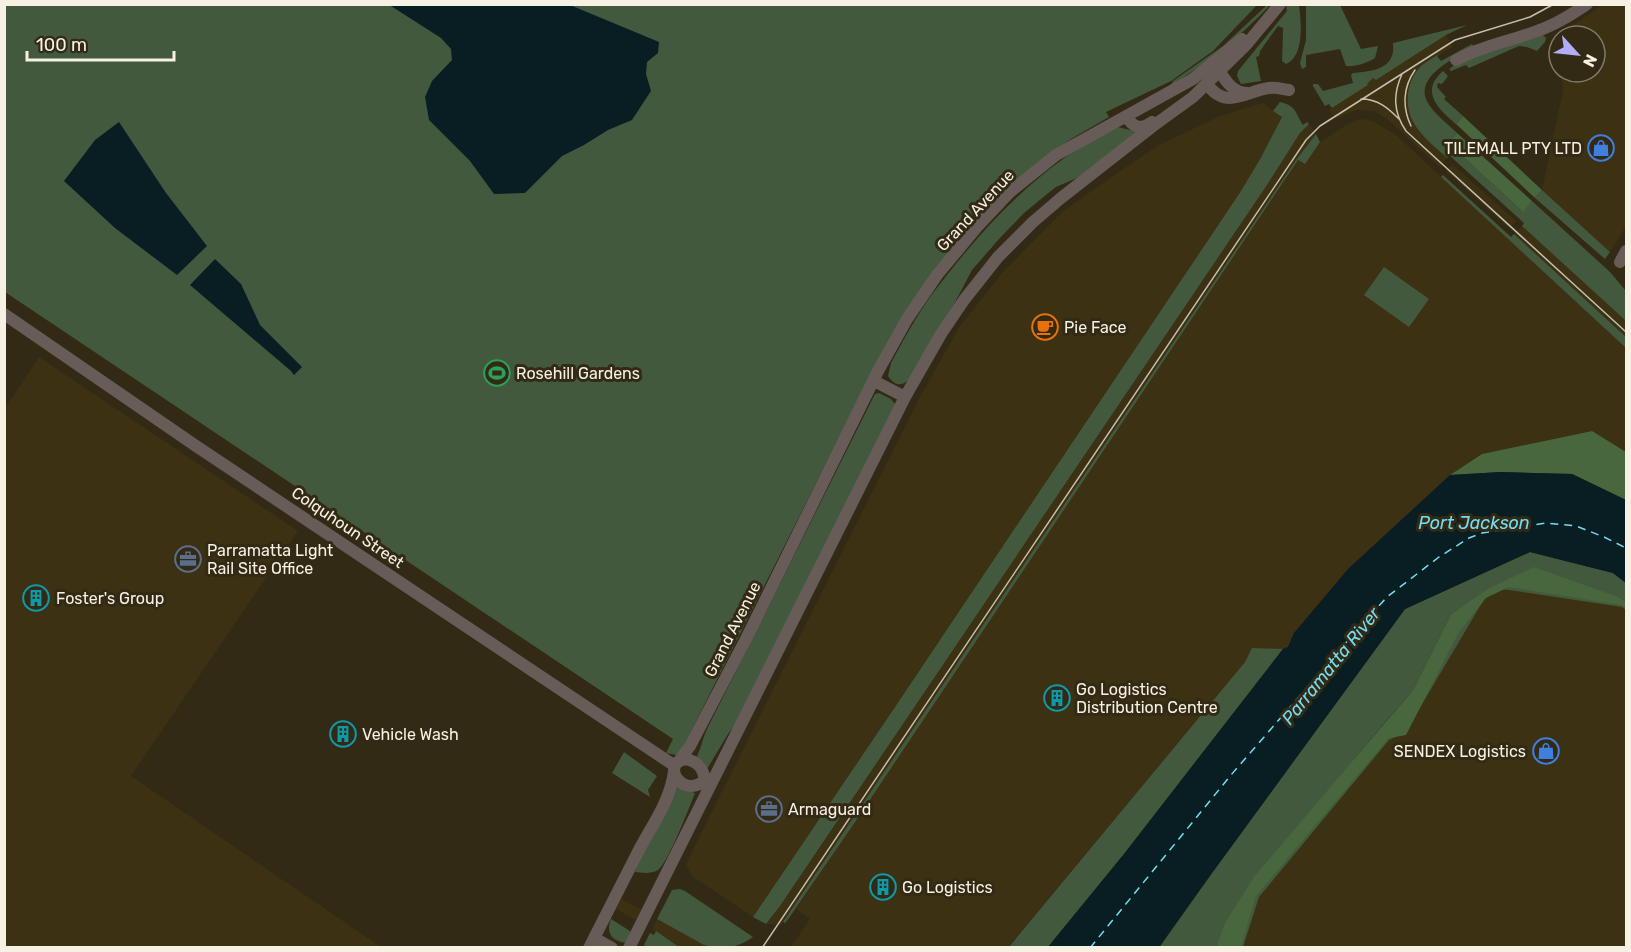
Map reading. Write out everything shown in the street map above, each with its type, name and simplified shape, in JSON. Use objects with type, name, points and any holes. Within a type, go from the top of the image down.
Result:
[{"type":"street","name":"Grand Avenue","points":[[592,943],[663,807],[676,766],[690,746],[747,637],[874,381],[907,319],[937,275],[1011,192],[1056,154],[1193,79],[1234,46],[1279,4]]},
{"type":"street","name":"Grand Avenue","points":[[629,948],[905,397],[941,334],[964,300],[998,257],[1033,222],[1207,84],[1257,33],[1279,4]]},
{"type":"street","points":[[1456,60],[1479,48],[1547,28],[1587,4]]},
{"type":"street","points":[[1249,93],[1241,93],[1233,89],[1220,72],[1206,70],[1207,84],[1213,92],[1223,97],[1235,98],[1268,88],[1289,90]]},
{"type":"street","points":[[1126,116],[1133,125],[1142,127],[1184,104]]},
{"type":"street","name":"Colquhoun Street","points":[[4,314],[196,446],[676,766]]},
{"type":"street","points":[[874,381],[905,397]]},
{"type":"street","name":"Grand Avenue","points":[[671,864],[685,825],[705,781],[742,721]]},
{"type":"street","points":[[685,759],[695,762],[702,770],[705,781],[696,786],[689,786],[678,780],[676,766],[685,759]]},
{"type":"street","points":[[592,943],[612,948]]},
{"type":"shaded area","points":[[1602,5],[1626,5],[1626,226],[1610,252],[1542,190],[1562,84],[1607,84],[1607,24],[1575,24]]},
{"type":"shaded area","points":[[1446,35],[1453,47],[1432,58],[1418,71],[1413,123],[1447,158],[1440,167],[1387,119],[1374,111],[1356,110],[1335,119],[1329,110],[1367,86],[1373,78],[1376,80]]},
{"type":"shaded area","points":[[1263,103],[1282,117],[1239,194],[753,917],[692,876],[686,864],[920,397],[958,329],[1002,273],[1061,213],[1159,145],[1220,116]]},
{"type":"shaded area","points":[[1366,119],[1395,134],[1626,348],[1626,452],[1591,431],[1482,454],[1450,475],[1294,633],[1288,647],[1252,649],[1245,662],[1008,947],[790,948],[810,919],[796,909],[1298,160],[1304,164],[1320,142],[1356,120]]},
{"type":"shaded area","points":[[1309,124],[1316,134],[1296,160],[781,925],[766,924],[1300,133]]},
{"type":"shaded area","points":[[1452,164],[1516,221],[1509,228],[1446,171]]},
{"type":"shaded area","points":[[1522,226],[1626,321],[1626,337],[1514,234]]},
{"type":"shaded area","points":[[39,357],[298,531],[131,776],[381,947],[5,947],[5,408]]},
{"type":"shaded area","points":[[1509,587],[1622,605],[1626,608],[1626,947],[1241,948],[1256,896],[1486,598]]},
{"type":"shaded area","points":[[621,899],[642,910],[636,920],[616,909]]},
{"type":"shaded area","points":[[657,919],[711,947],[679,947],[652,929]]},
{"type":"green space","name":"Rosehill Gardens","points":[[4,5],[1257,5],[1213,51],[1171,81],[1106,112],[1109,117],[1071,139],[1040,161],[998,199],[866,384],[681,751],[676,755],[666,753],[673,739],[5,292]]},
{"type":"green space","points":[[1267,5],[1270,5],[1224,48],[1171,85],[1173,81],[1223,46]]},
{"type":"green space","points":[[1286,5],[1299,5],[1300,38],[1296,54],[1286,64],[1282,61],[1283,28],[1278,26],[1260,51],[1259,56],[1256,57],[1261,81],[1241,84],[1237,76],[1238,71],[1287,11]]},
{"type":"green space","points":[[1306,5],[1340,5],[1361,49],[1378,46],[1375,58],[1361,64],[1346,66],[1340,49],[1306,55],[1306,67],[1302,69],[1300,63],[1306,40]]},
{"type":"green space","points":[[1467,25],[1446,35],[1376,80],[1373,78],[1368,85],[1332,108],[1329,104],[1325,106],[1313,86],[1313,84],[1318,84],[1323,91],[1353,83],[1351,75],[1353,73],[1382,67],[1387,63],[1393,52],[1393,43]]},
{"type":"green space","points":[[1543,35],[1546,38],[1545,42],[1537,51],[1519,46],[1469,68],[1466,65],[1451,71],[1449,69],[1463,59]]},
{"type":"green space","points":[[1472,44],[1474,47],[1437,70],[1425,87],[1425,96],[1430,106],[1457,133],[1448,143],[1522,211],[1532,201],[1610,272],[1626,291],[1626,321],[1522,226],[1524,223],[1450,156],[1447,158],[1431,144],[1412,121],[1408,105],[1409,88],[1421,66],[1441,53],[1437,56],[1441,61]]},
{"type":"green space","points":[[1443,71],[1448,76],[1442,84],[1438,83],[1437,87],[1446,97],[1444,99],[1463,116],[1456,124],[1438,106],[1432,93],[1436,79]]},
{"type":"green space","points":[[1280,102],[1295,110],[1303,125],[1307,122],[1309,124],[1300,133],[780,906],[766,924],[753,917],[1239,194],[1282,117],[1273,111]]},
{"type":"green space","points":[[1463,116],[1542,190],[1535,198],[1456,124]]},
{"type":"green space","points":[[1118,127],[1138,132],[1079,177],[1056,187],[1024,213],[972,270],[910,379],[901,384],[893,382],[888,376],[891,363],[911,327],[933,293],[977,239],[1010,204],[1045,173],[1076,150]]},
{"type":"green space","points":[[1457,133],[1532,201],[1523,212],[1448,143]]},
{"type":"green space","points":[[1316,134],[1320,142],[1305,164],[1298,160],[853,825],[789,918],[785,923],[783,922],[1296,160]]},
{"type":"green space","points":[[1443,175],[1511,237],[1514,234],[1626,337],[1626,348],[1441,177]]},
{"type":"green space","points":[[1542,190],[1610,252],[1605,259],[1535,198]]},
{"type":"green space","points":[[1384,267],[1429,299],[1409,327],[1364,295]]},
{"type":"green space","points":[[879,393],[891,399],[895,404],[735,725],[707,769],[697,756],[706,730],[875,394]]},
{"type":"green space","points":[[1592,431],[1626,452],[1626,500],[1572,474],[1501,472],[1450,475],[1482,454]]},
{"type":"green space","points":[[1530,552],[1613,573],[1626,583],[1626,601],[1618,597],[1626,603],[1626,610],[1622,607],[1502,589],[1486,596],[1405,733],[1389,740],[1259,897],[1243,947],[1219,947],[1219,940],[1216,947],[1159,948],[1212,873],[1405,609]],"holes":[[[1468,603],[1415,689],[1350,763],[1413,690],[1451,614]]]},
{"type":"green space","points":[[1534,567],[1618,597],[1626,601],[1626,608],[1621,605],[1509,587],[1486,598],[1459,632],[1406,735],[1389,738],[1256,896],[1241,947],[1216,947],[1225,923],[1254,877],[1413,690],[1451,614],[1488,589]]},
{"type":"green space","points":[[1252,648],[1283,649],[1124,854],[1048,947],[1008,948],[1245,662]]},
{"type":"green space","points":[[624,752],[657,776],[648,790],[650,797],[612,773]]},
{"type":"green space","points":[[677,787],[695,793],[673,847],[658,870],[650,873],[635,872],[645,845]]},
{"type":"green space","points":[[680,889],[753,937],[736,946],[711,947],[657,919],[672,890]]},
{"type":"green space","points":[[611,919],[630,931],[631,934],[626,943],[617,941],[611,936],[609,924]]},
{"type":"green space","points":[[656,931],[679,947],[646,947],[644,945],[650,933],[654,935]]},
{"type":"water","points":[[391,5],[570,5],[659,42],[658,53],[647,62],[646,74],[651,91],[632,120],[608,130],[562,156],[525,193],[494,194],[470,161],[429,120],[425,97],[432,81],[452,60],[451,49],[441,38]]},
{"type":"water","points":[[119,122],[166,193],[207,246],[177,275],[115,228],[64,181],[95,140]]},
{"type":"water","points":[[215,259],[241,284],[260,325],[302,367],[294,375],[190,285]]},
{"type":"water","name":"Port Jackson","points":[[1501,472],[1572,474],[1626,500],[1626,583],[1613,573],[1530,552],[1405,609],[1159,947],[1048,947],[1124,854],[1283,649],[1288,647],[1294,633],[1348,569],[1450,475]]},
{"type":"ferry route","points":[[1090,948],[1231,775],[1350,638],[1387,597],[1439,557],[1469,538],[1482,533],[1546,523],[1576,526],[1626,548]]},
{"type":"tram line","points":[[762,948],[1306,140],[1320,126],[1455,40],[1530,17],[1554,4]]},
{"type":"tram line","points":[[1411,126],[1406,112],[1405,97],[1408,83],[1415,70]]},
{"type":"tram line","points":[[1402,74],[1397,89],[1396,103],[1399,117],[1406,131],[1626,332]]},
{"type":"tram line","points":[[1361,99],[1382,105],[1399,119]]},
{"type":"place","name":"TILEMALL PTY LTD","points":[[1601,148]]},
{"type":"place","name":"Pie Face","points":[[1045,327]]},
{"type":"place","name":"Rosehill Gardens","points":[[497,373]]},
{"type":"place","name":"Parramatta Light Rail Site Office","points":[[188,559]]},
{"type":"place","name":"Foster's Group","points":[[36,598]]},
{"type":"place","name":"Go Logistics Distribution Centre","points":[[1057,698]]},
{"type":"place","name":"Vehicle Wash","points":[[343,734]]},
{"type":"place","name":"SENDEX Logistics","points":[[1546,751]]},
{"type":"place","name":"Armaguard","points":[[769,809]]},
{"type":"place","name":"Go Logistics","points":[[883,887]]},
{"type":"water label","name":"Parramatta River","points":[[1331,666]]}]
